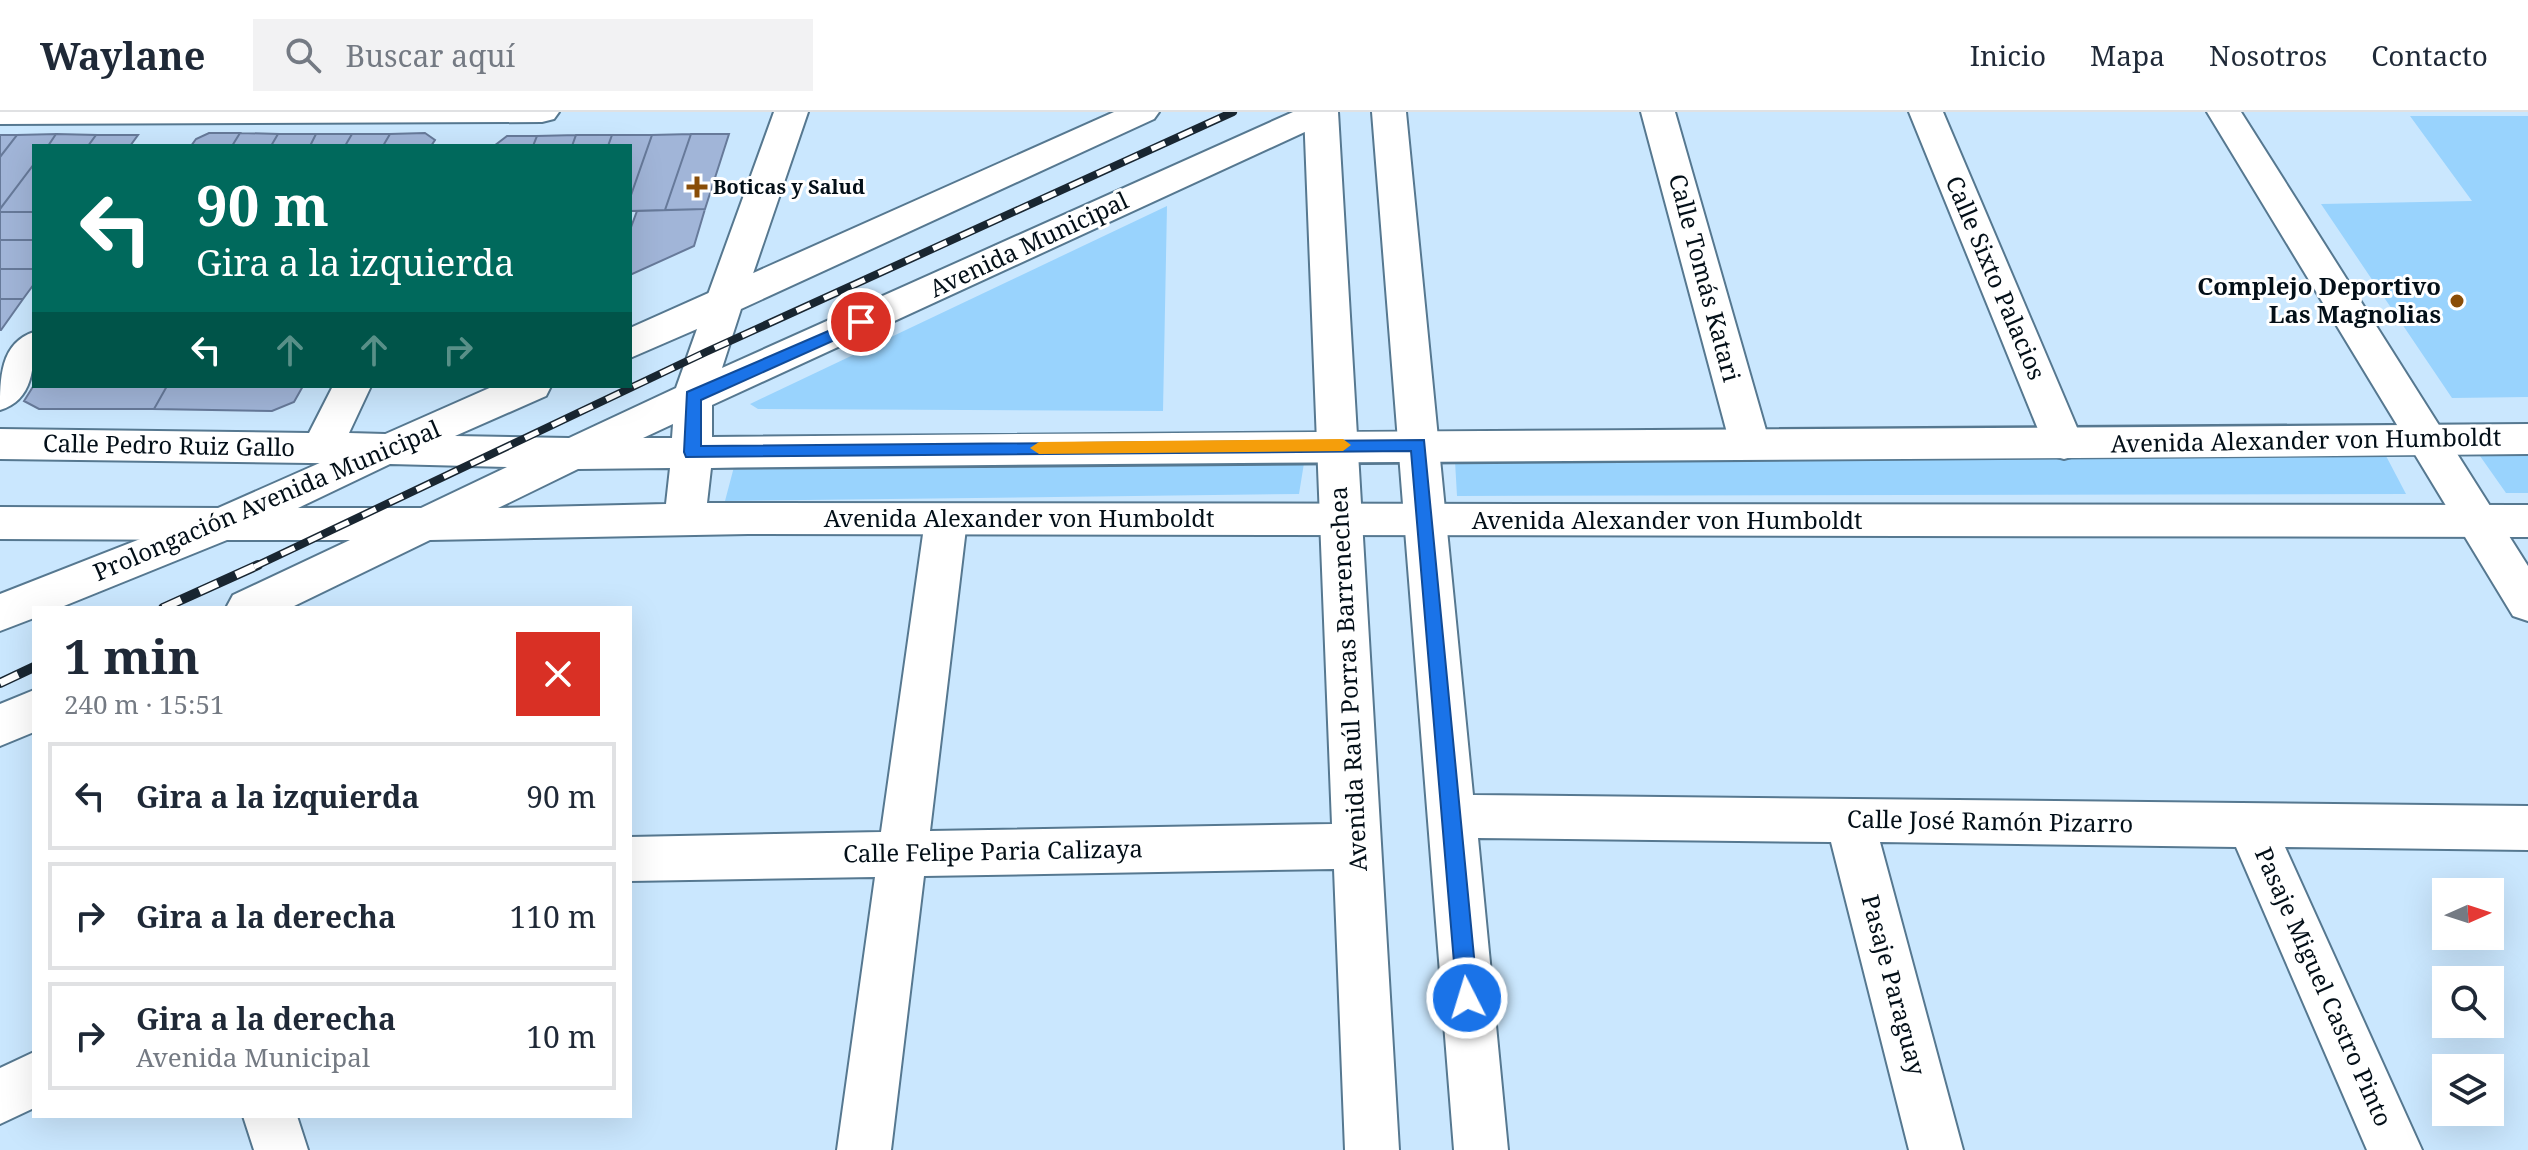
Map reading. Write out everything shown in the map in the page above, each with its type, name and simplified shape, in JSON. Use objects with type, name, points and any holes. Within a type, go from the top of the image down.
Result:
[{"type":"street","points":[[470,144],[486,112]]},
{"type":"street","points":[[0,114],[542,112]]},
{"type":"street","points":[[685,519],[692,452],[693,397],[791,112]]},
{"type":"street","points":[[632,343],[1142,112]]},
{"type":"street","name":"Avenida Municipal","points":[[693,397],[1321,112]]},
{"type":"street","name":"Avenida Raúl Porras Barrenechea","points":[[1321,112],[1372,1150]]},
{"type":"street","points":[[1389,112],[1481,1150]]},
{"type":"street","name":"Calle Tomás Katari","points":[[1658,112],[1750,444]]},
{"type":"street","name":"Calle Sixto Palacios","points":[[1926,112],[2064,444]]},
{"type":"street","points":[[2224,112],[2528,603]]},
{"type":"street","points":[[170,144],[191,113]]},
{"type":"street","points":[[0,396],[32,349]]},
{"type":"street","points":[[322,448],[351,388]]},
{"type":"street","name":"Prolongación Avenida Municipal","points":[[0,613],[224,524],[385,449],[527,388]]},
{"type":"street","points":[[252,606],[693,397]]},
{"type":"street","name":"Avenida Alexander von Humboldt","points":[[577,454],[1418,444],[2064,444],[2528,439]]},
{"type":"street","name":"Calle Pedro Ruiz Gallo","points":[[0,444],[577,454]]},
{"type":"street","name":"Avenida Alexander von Humboldt","points":[[423,524],[685,519],[2528,521]]},
{"type":"street","points":[[864,1150],[905,854],[946,520]]},
{"type":"street","points":[[0,523],[423,524]]},
{"type":"street","points":[[0,726],[32,711]]},
{"type":"street","name":"Calle José Ramón Pizarro","points":[[1451,816],[2528,828]]},
{"type":"street","name":"Pasaje Paraguay","points":[[1850,820],[1936,1150]]},
{"type":"street","name":"Pasaje Miguel Castro Pinto","points":[[2251,825],[2395,1150]]},
{"type":"street","name":"Calle Felipe Paria Calizaya","points":[[632,859],[1357,846]]},
{"type":"street","points":[[0,1097],[32,1080]]},
{"type":"street","points":[[271,1118],[281,1150]]},
{"type":"shaded area","name":"Complejo Deportivo Las Magnolias","points":[[2410,116],[2528,116],[2528,397],[2452,398],[2321,204],[2472,201]]},
{"type":"shaded area","points":[[1167,206],[1163,411],[758,409],[750,404]]},
{"type":"shaded area","points":[[2385,454],[2406,494],[1457,496],[1455,461]]},
{"type":"shaded area","points":[[2480,456],[2528,456],[2528,493],[2506,493]]},
{"type":"shaded area","points":[[735,463],[830,467],[1304,463],[1299,494],[725,501]]},
{"type":"building","points":[[209,133],[240,133],[233,144],[192,144]]},
{"type":"building","points":[[240,133],[278,134],[272,144],[233,144]]},
{"type":"building","points":[[425,133],[435,140],[432,144],[384,144],[390,134]]},
{"type":"building","points":[[56,134],[49,144],[32,144],[32,167],[0,209],[0,157],[17,135]]},
{"type":"building","points":[[56,134],[96,135],[89,144],[49,144]]},
{"type":"building","points":[[278,134],[316,134],[311,144],[272,144]]},
{"type":"building","points":[[316,134],[352,134],[346,144],[311,144]]},
{"type":"building","points":[[352,134],[390,134],[384,144],[346,144]]},
{"type":"building","points":[[691,134],[665,210],[632,211],[632,192],[652,135]]},
{"type":"building","points":[[691,134],[729,134],[705,209],[665,210]]},
{"type":"building","points":[[0,135],[17,135],[0,157]]},
{"type":"building","points":[[96,135],[138,135],[131,144],[89,144]]},
{"type":"building","points":[[576,135],[573,144],[534,144],[537,136]]},
{"type":"building","points":[[576,135],[612,135],[609,144],[573,144]]},
{"type":"building","points":[[612,135],[652,135],[632,192],[632,144],[609,144]]},
{"type":"building","points":[[507,136],[537,136],[534,144],[497,144]]},
{"type":"building","points":[[32,167],[32,212],[0,212]]},
{"type":"building","points":[[705,209],[694,246],[632,274],[632,225],[637,211]]},
{"type":"building","points":[[0,212],[32,212],[32,240],[0,240]]},
{"type":"building","points":[[0,240],[32,240],[32,269],[0,269]]},
{"type":"building","points":[[0,269],[32,269],[32,287],[23,299],[0,299]]},
{"type":"building","points":[[0,299],[23,299],[1,330],[0,330]]},
{"type":"building","points":[[32,388],[166,388],[154,409],[39,409],[24,401]]},
{"type":"building","points":[[166,388],[302,388],[294,402],[272,411],[154,409]]},
{"type":"railway","points":[[632,387],[1233,112]]},
{"type":"railway","points":[[254,567],[630,388]]},
{"type":"railway","points":[[167,606],[258,565]]},
{"type":"railway","points":[[0,683],[32,668]]},
{"type":"slow traffic","points":[[1039,448],[1343,445]]},
{"type":"place","name":"Boticas y Salud","points":[[697,187]]},
{"type":"place","name":"Complejo Deportivo Las Magnolias","points":[[2457,301]]},
{"type":"route","points":[[861,322],[693,397],[692,452],[1418,444],[1467,998]]}]
